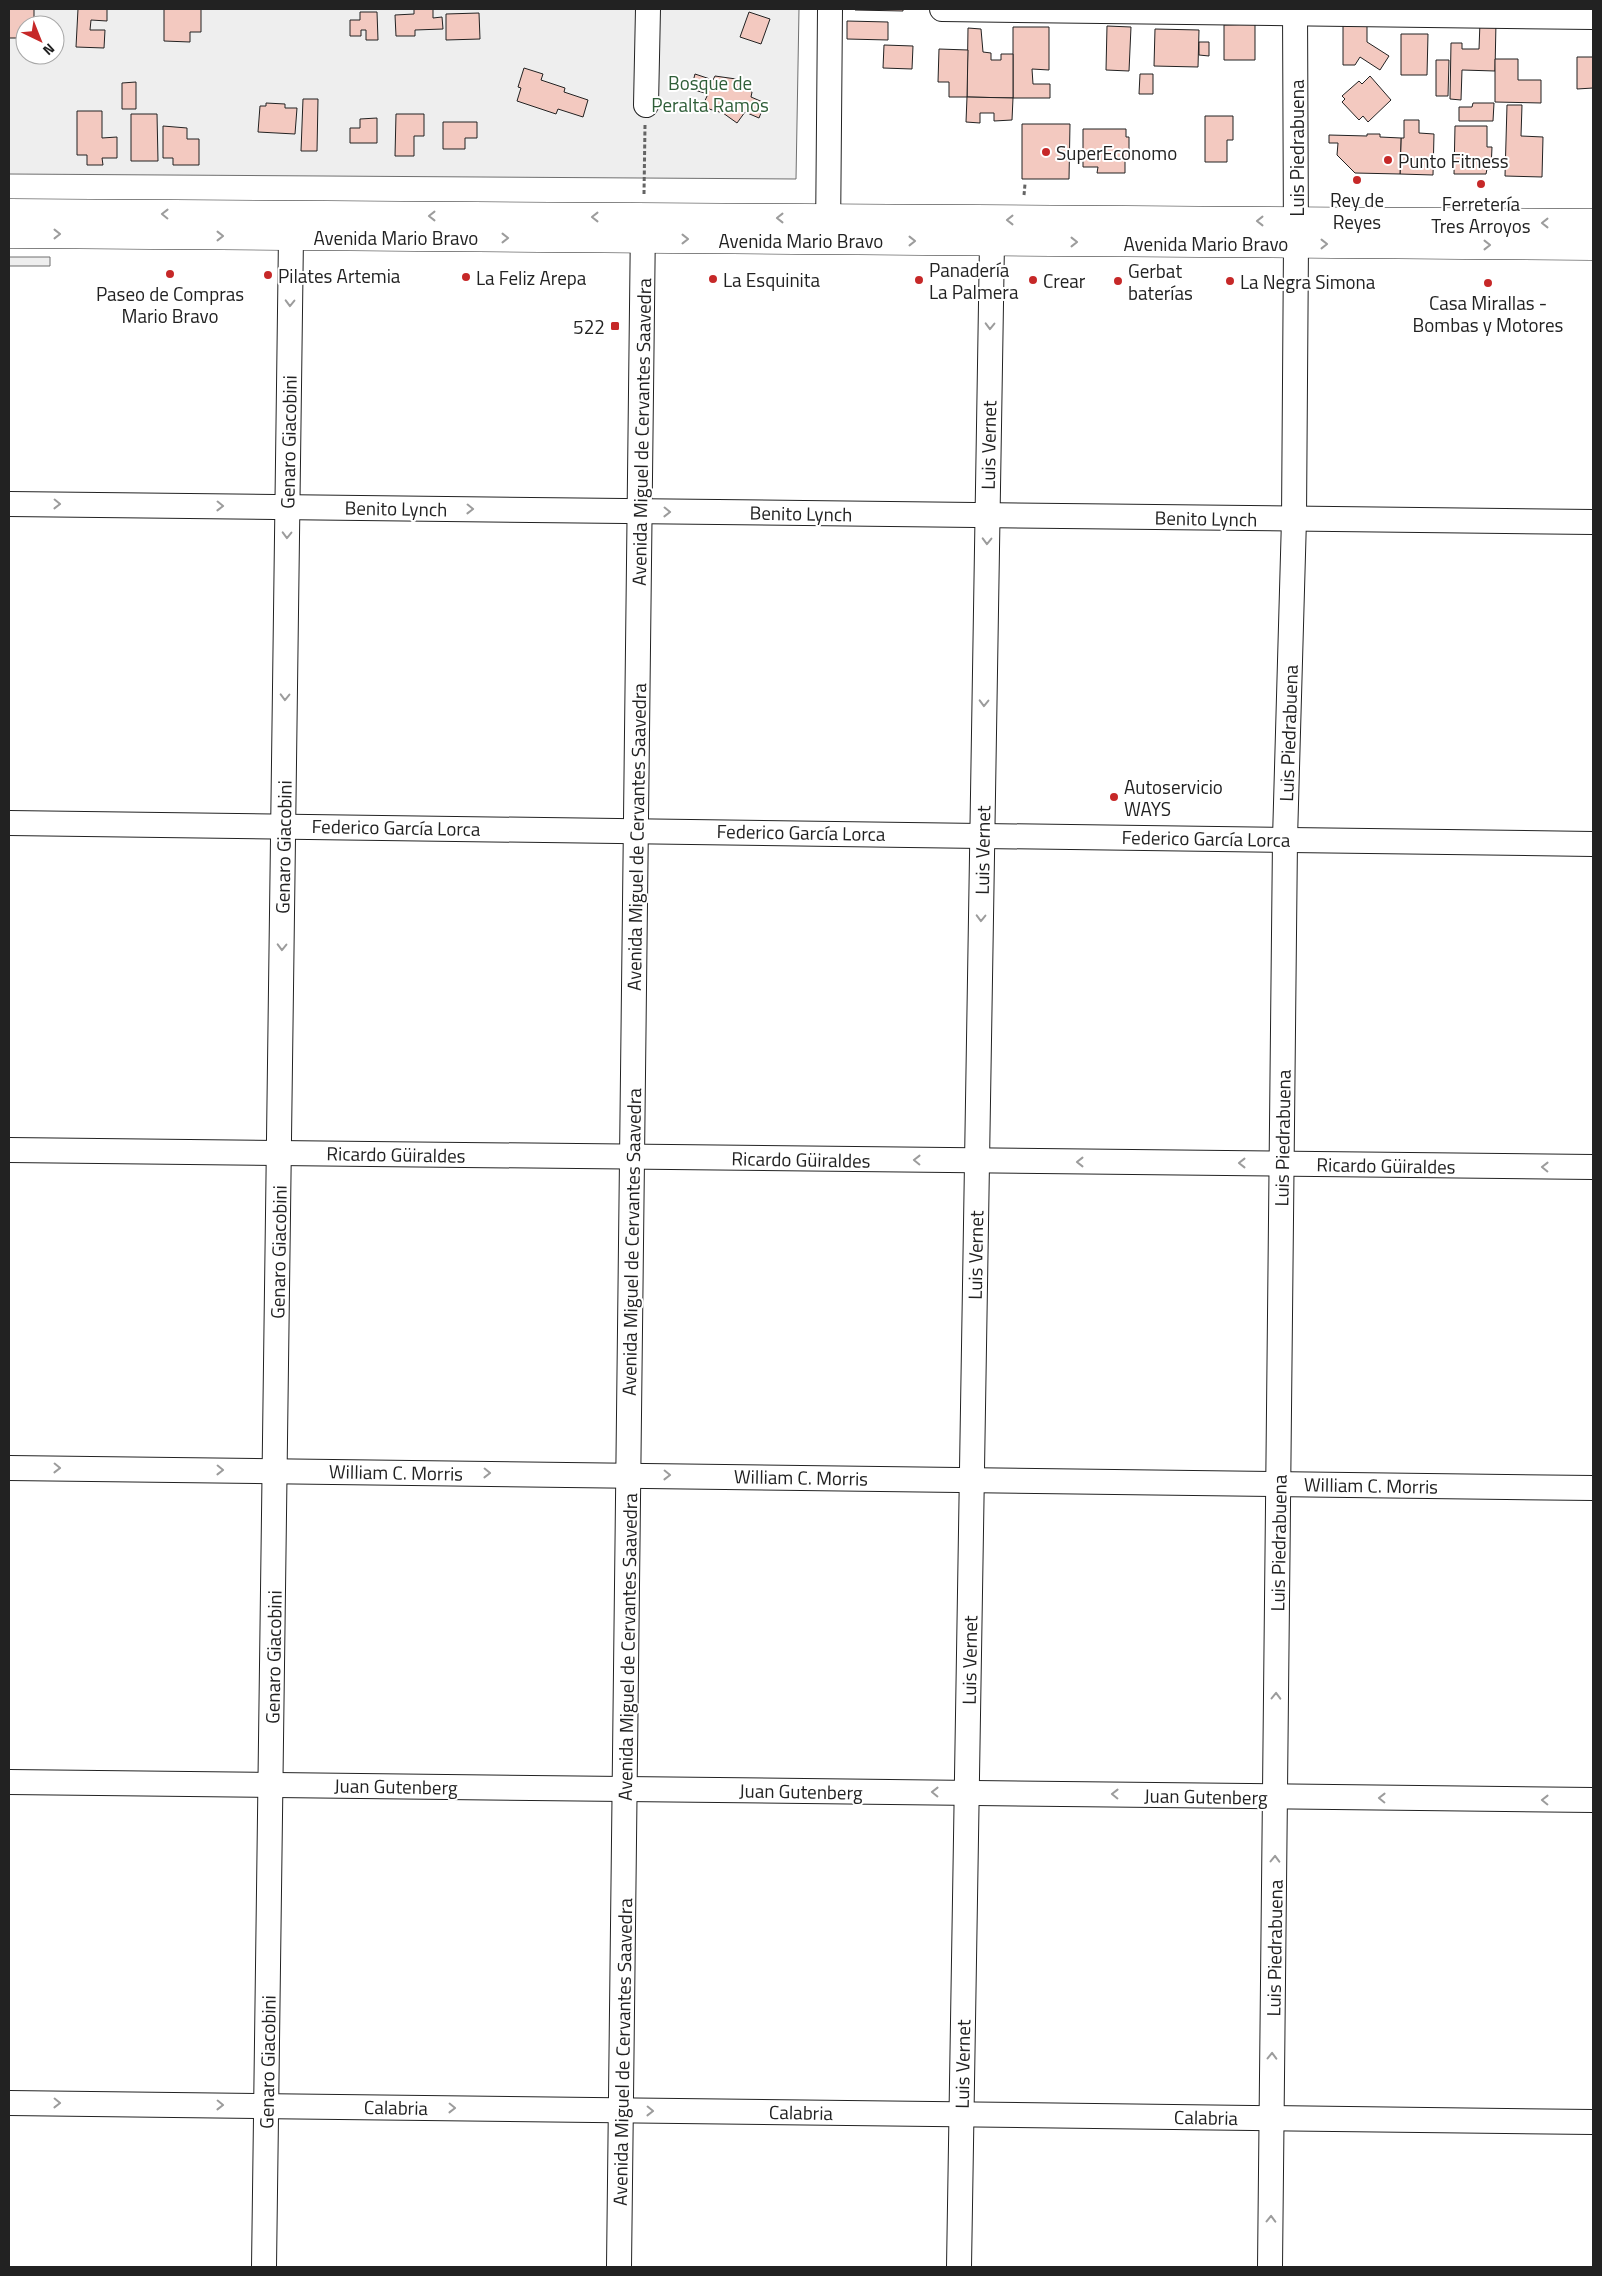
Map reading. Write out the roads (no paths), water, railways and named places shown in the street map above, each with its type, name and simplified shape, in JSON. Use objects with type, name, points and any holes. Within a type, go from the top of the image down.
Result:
[{"type":"main road","name":"Avenida Mario Bravo","points":[[9,213],[643,228],[1296,232],[1593,246]]},
{"type":"main road","name":"Avenida Mario Bravo","points":[[828,230],[992,242],[1593,223]]},
{"type":"main road","name":"Avenida Mario Bravo","points":[[9,234],[291,236],[643,228]]},
{"type":"street","points":[[646,104],[648,9]]},
{"type":"street","points":[[828,230],[830,9]]},
{"type":"street","points":[[942,9],[1295,11],[1593,17]]},
{"type":"street","name":"Luis Piedrabuena","points":[[1270,2267],[1285,839],[1294,519],[1295,11]]},
{"type":"street","name":"Avenida Miguel de Cervantes Saavedra","points":[[619,2267],[643,228]]},
{"type":"street","name":"Genaro Giacobini","points":[[264,2267],[291,236]]},
{"type":"street","name":"Luis Vernet","points":[[959,2267],[992,242]]},
{"type":"street","name":"Benito Lynch","points":[[9,504],[1593,522]]},
{"type":"street","name":"Federico García Lorca","points":[[9,822],[1593,844]]},
{"type":"street","name":"Ricardo Güiraldes","points":[[9,1150],[1593,1167]]},
{"type":"street","name":"William C. Morris","points":[[9,1468],[1593,1488]]},
{"type":"street","name":"Juan Gutenberg","points":[[9,1782],[1593,1800]]},
{"type":"street","name":"Calabria","points":[[9,2103],[1593,2122]]},
{"type":"place","name":"SuperEconomo","points":[[1046,152]]},
{"type":"place","name":"Punto Fitness","points":[[1388,160]]},
{"type":"place","name":"Rey de Reyes","points":[[1357,180]]},
{"type":"place","name":"Ferretería Tres Arroyos","points":[[1481,184]]},
{"type":"place","name":"Paseo de Compras Mario Bravo","points":[[170,274]]},
{"type":"place","name":"Pilates Artemia","points":[[268,275]]},
{"type":"place","name":"La Feliz Arepa","points":[[466,277]]},
{"type":"place","name":"La Esquinita","points":[[713,279]]},
{"type":"place","name":"Panadería La Palmera","points":[[919,280]]},
{"type":"place","name":"Crear","points":[[1033,280]]},
{"type":"place","name":"Gerbat baterías","points":[[1118,281]]},
{"type":"place","name":"La Negra Simona","points":[[1230,281]]},
{"type":"place","name":"Casa Mirallas - Bombas y Motores","points":[[1488,283]]},
{"type":"place","name":"522","points":[[615,326]]},
{"type":"place","name":"Autoservicio WAYS","points":[[1114,797]]},
{"type":"park label","name":"Bosque de Peralta Ramos","points":[[710,93]]}]
